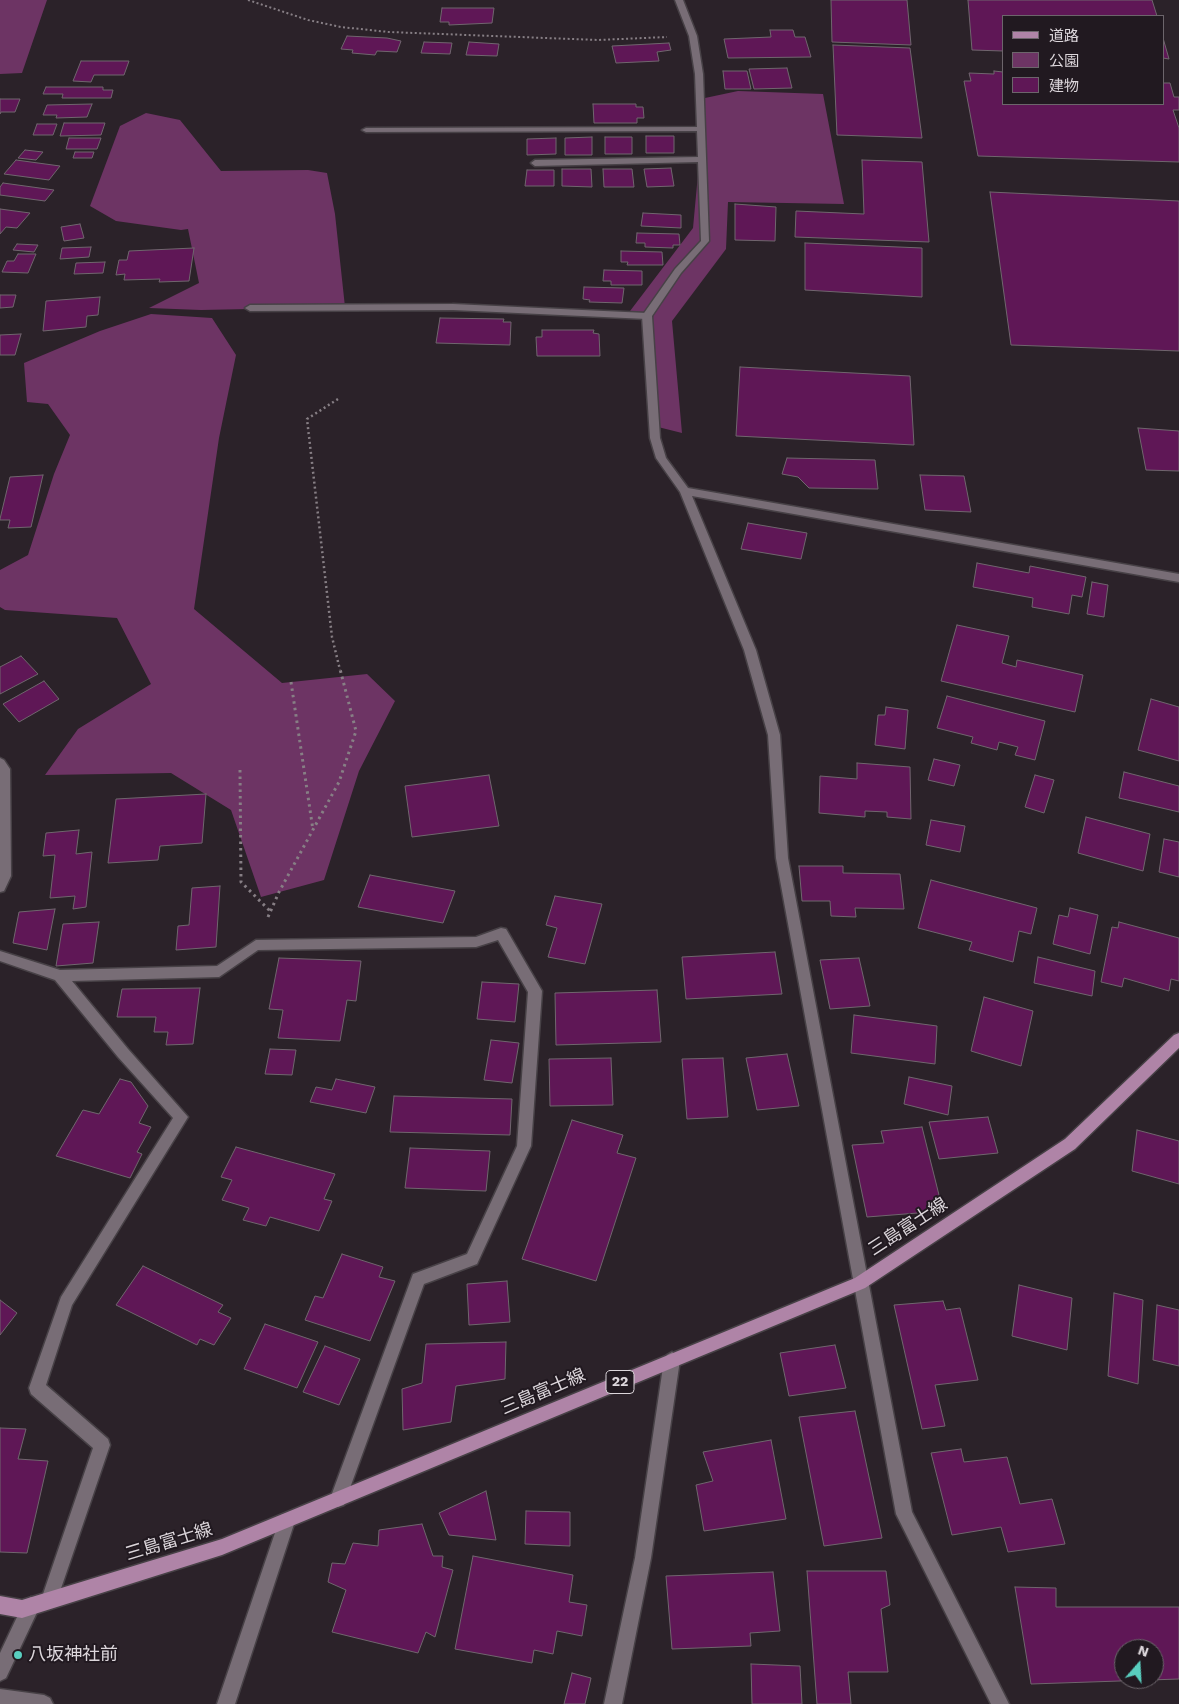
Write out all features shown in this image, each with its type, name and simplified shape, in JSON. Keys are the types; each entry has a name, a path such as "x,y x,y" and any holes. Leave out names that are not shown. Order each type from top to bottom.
{"main road":[{"name":"三島富士線","path":"0,1605 22,1609 222,1547 860,1283 1070,1144 1179,1039"}],"street":[{"path":"679,0 693,36 699,74 705,242 678,271 647,316 655,438 661,458 685,491 750,650 774,735 782,858 904,1514 1000,1704"},
{"path":"366,130 701,129"},
{"path":"535,163 702,159"},
{"path":"250,308 453,306 647,316"},
{"path":"685,491 1179,578"},
{"path":"0,764 4,769 5,876 0,887"},
{"path":"0,956 60,976 218,971 256,945 476,942 501,933 535,991 524,1146 472,1259 418,1279 338,1499"},
{"path":"49,1600 102,1444 37,1388 66,1302 181,1117 123,1053 60,976"},
{"path":"613,1704 643,1558 672,1360"},
{"path":"226,1704 287,1521"},
{"path":"0,1672 31,1606"},
{"path":"0,1698 44,1704"}],"path":[{"path":"248,0 308,20 341,27 389,32 598,40 693,36"},
{"path":"256,945 279,892 339,782 356,731 332,637 307,419 338,400"},
{"path":"291,682 313,830"},
{"path":"240,770 241,882 271,912"}],"green space":[{"path":"0,0 47,0 22,73 0,74"},
{"path":"738,91 823,94 844,204 728,202 726,249 672,321 682,433 654,426 647,316 627,315 693,228 705,98"},
{"path":"146,113 180,120 221,171 308,170 327,173 335,214 345,307 201,310 149,308 199,283 188,229 181,230 116,221 90,206 120,126"},
{"path":"151,314 212,318 236,355 219,438 194,609 282,683 367,674 395,701 359,771 324,880 261,897 231,810 171,773 45,775 78,729 151,684 117,618 5,610 0,607 0,570 28,555 54,474 70,435 48,404 27,402 24,363 100,331"}],"building":[{"path":"831,0 907,0 911,45 832,42"},
{"path":"968,0 1152,0 1157,15 1002,15 1002,51 972,50"},
{"path":"442,8 494,8 492,23 449,25 449,22 440,22"},
{"path":"770,30 793,30 795,37 805,37 811,57 728,58 724,39 771,37"},
{"path":"347,36 387,38 401,41 397,52 377,51 375,55 352,53 353,50 341,49"},
{"path":"424,42 452,43 450,54 421,53"},
{"path":"469,42 499,44 497,56 466,55"},
{"path":"1164,42 1169,59 1164,58"},
{"path":"669,43 671,50 657,52 659,61 616,63 612,46"},
{"path":"833,45 910,48 922,138 837,135"},
{"path":"81,61 129,61 124,75 94,75 91,82 73,81"},
{"path":"787,68 792,88 754,89 749,69"},
{"path":"723,71 747,71 751,89 725,89"},
{"path":"994,71 1002,72 1002,105 1164,105 1164,83 1170,83 1174,97 1179,97 1179,110 1173,110 1179,128 1179,162 978,156 964,81 971,81 969,73 994,74"},
{"path":"46,87 103,87 103,90 113,90 111,98 62,98 63,94 43,94"},
{"path":"0,99 20,99 15,112 1,112 0,114"},
{"path":"92,104 87,117 56,118 57,115 43,115 47,105"},
{"path":"593,104 636,104 636,107 643,107 644,118 637,118 637,123 594,123"},
{"path":"64,123 105,123 101,135 60,136"},
{"path":"37,124 57,124 53,135 33,135"},
{"path":"646,136 674,136 674,153 646,153"},
{"path":"592,137 592,155 565,155 565,138"},
{"path":"605,137 632,137 632,154 605,154"},
{"path":"69,138 101,138 97,149 66,149"},
{"path":"556,138 556,154 527,155 527,139"},
{"path":"25,150 43,152 36,160 18,158"},
{"path":"75,152 94,152 92,158 73,158"},
{"path":"16,160 60,166 49,180 4,174"},
{"path":"862,160 922,162 929,242 795,237 796,211 864,214"},
{"path":"671,168 674,186 647,187 644,169"},
{"path":"562,169 591,169 592,187 562,186"},
{"path":"603,169 632,169 634,187 604,187"},
{"path":"527,170 554,170 554,186 525,186"},
{"path":"3,183 54,190 45,201 0,195 0,187"},
{"path":"990,192 1179,201 1179,351 1011,345"},
{"path":"735,204 776,207 775,241 735,240"},
{"path":"0,209 30,213 17,228 6,227 0,234"},
{"path":"643,213 681,215 681,228 641,226"},
{"path":"80,224 84,238 64,241 61,227"},
{"path":"637,233 679,234 680,245 673,245 673,248 645,247 645,243 636,243"},
{"path":"805,243 922,248 922,297 805,290"},
{"path":"17,244 38,245 34,252 13,250"},
{"path":"91,247 89,257 60,259 62,248"},
{"path":"194,248 189,281 159,282 160,279 124,280 125,274 116,275 119,260 127,260 129,251"},
{"path":"621,251 662,252 663,265 627,265 628,262 621,262"},
{"path":"18,254 36,254 28,273 2,272 7,261 14,261"},
{"path":"105,262 103,273 74,274 76,263"},
{"path":"604,270 642,271 642,285 611,285 611,281 603,281"},
{"path":"584,287 624,288 622,303 589,302 590,300 583,299"},
{"path":"0,295 16,295 13,307 0,308"},
{"path":"100,297 98,315 87,316 86,327 43,331 46,301"},
{"path":"440,318 504,319 503,322 511,322 510,345 436,343"},
{"path":"542,330 594,330 593,333 599,334 600,356 537,356 536,337 542,337"},
{"path":"21,334 15,355 0,355 0,335"},
{"path":"740,367 910,376 914,445 736,436"},
{"path":"1138,428 1179,431 1179,471 1146,470"},
{"path":"787,458 875,460 878,489 809,488 798,477 782,474"},
{"path":"43,475 31,527 8,528 10,520 0,519 10,477"},
{"path":"920,475 964,476 971,512 925,510"},
{"path":"748,523 807,533 801,559 741,549"},
{"path":"977,563 1029,573 1030,566 1086,577 1082,597 1072,595 1069,614 1032,607 1033,598 973,587"},
{"path":"1092,582 1108,585 1104,617 1087,614"},
{"path":"957,625 1009,636 1002,663 1016,667 1017,660 1083,675 1075,712 941,681"},
{"path":"21,656 38,674 0,694 0,667"},
{"path":"44,681 59,699 19,722 3,704"},
{"path":"947,696 1045,721 1035,760 1015,755 1018,747 999,742 997,750 971,743 973,737 937,728"},
{"path":"1151,699 1179,707 1179,761 1138,750"},
{"path":"886,707 908,710 905,749 875,745 878,715 885,715"},
{"path":"934,759 960,765 954,786 928,780"},
{"path":"857,763 910,767 911,819 887,817 887,812 865,811 865,817 819,813 820,776 857,779"},
{"path":"1124,772 1179,786 1179,812 1119,798"},
{"path":"489,775 499,826 412,837 405,786"},
{"path":"1035,775 1054,780 1044,813 1025,807"},
{"path":"206,794 202,843 160,846 158,860 108,863 116,799"},
{"path":"1086,817 1150,834 1143,871 1078,853"},
{"path":"931,820 965,826 960,852 926,845"},
{"path":"79,830 76,854 92,852 86,907 73,909 75,896 50,898 55,855 43,856 46,833"},
{"path":"1164,839 1179,842 1179,877 1159,872"},
{"path":"799,866 843,866 843,873 900,874 904,909 855,908 856,917 831,916 830,901 802,901"},
{"path":"370,875 455,891 443,923 358,907"},
{"path":"931,880 1037,908 1031,934 1019,931 1013,962 969,950 972,942 918,928"},
{"path":"220,886 216,947 176,950 178,926 189,925 192,888"},
{"path":"555,896 602,904 585,964 548,957 557,928 546,925"},
{"path":"1070,908 1098,915 1090,954 1053,944 1059,915 1068,917"},
{"path":"55,909 47,950 13,943 19,912"},
{"path":"99,922 93,963 56,966 63,924"},
{"path":"1119,922 1179,938 1179,981 1171,979 1169,991 1124,978 1122,987 1101,982 1112,927 1118,928"},
{"path":"775,952 782,994 686,999 682,957"},
{"path":"1038,957 1095,971 1092,996 1034,983"},
{"path":"279,958 361,961 356,1001 347,1000 340,1041 278,1038 283,1010 269,1009"},
{"path":"859,958 870,1006 830,1009 820,960"},
{"path":"482,982 519,984 515,1022 477,1019"},
{"path":"200,988 193,1044 166,1045 168,1032 154,1032 156,1017 117,1017 122,989"},
{"path":"657,990 661,1042 556,1045 555,993"},
{"path":"984,997 1033,1011 1021,1066 971,1051"},
{"path":"854,1015 937,1026 935,1064 851,1053"},
{"path":"491,1040 519,1043 512,1083 484,1080"},
{"path":"270,1049 296,1050 292,1075 265,1074"},
{"path":"787,1054 799,1106 757,1110 746,1058"},
{"path":"611,1058 613,1105 550,1106 549,1059"},
{"path":"723,1058 728,1117 687,1119 682,1059"},
{"path":"909,1077 952,1086 948,1115 904,1104"},
{"path":"120,1079 131,1082 148,1106 139,1123 151,1127 137,1152 142,1154 130,1178 56,1156 83,1110 99,1114"},
{"path":"336,1079 375,1087 366,1113 310,1102 316,1087 332,1090"},
{"path":"394,1096 512,1099 510,1135 390,1132"},
{"path":"988,1117 998,1153 939,1159 929,1122"},
{"path":"572,1120 623,1135 617,1153 636,1158 596,1281 522,1259"},
{"path":"922,1127 943,1211 867,1217 852,1145 884,1143 881,1131"},
{"path":"1137,1130 1179,1141 1179,1184 1132,1171"},
{"path":"236,1147 335,1174 324,1199 332,1201 319,1231 270,1217 266,1226 243,1220 249,1208 222,1200 232,1180 221,1177"},
{"path":"410,1148 490,1151 486,1191 405,1188"},
{"path":"342,1254 383,1267 379,1277 395,1281 370,1341 305,1320 315,1296 323,1298"},
{"path":"143,1266 223,1305 218,1312 231,1318 214,1345 200,1339 197,1345 116,1305"},
{"path":"507,1281 510,1322 469,1325 467,1284"},
{"path":"1019,1285 1072,1298 1067,1350 1012,1336"},
{"path":"1114,1293 1143,1300 1138,1384 1108,1376"},
{"path":"0,1300 17,1313 0,1335"},
{"path":"943,1301 946,1310 960,1308 978,1380 935,1385 945,1426 922,1429 894,1305"},
{"path":"1157,1305 1179,1310 1179,1366 1153,1360"},
{"path":"265,1324 318,1342 297,1388 244,1369"},
{"path":"506,1342 505,1379 456,1386 451,1422 403,1430 402,1389 422,1383 426,1344"},
{"path":"835,1345 846,1388 789,1396 780,1353"},
{"path":"325,1346 360,1359 339,1405 303,1392"},
{"path":"855,1411 882,1538 824,1546 799,1417"},
{"path":"0,1428 26,1429 18,1459 48,1461 27,1553 0,1552"},
{"path":"771,1440 786,1519 704,1531 696,1485 713,1481 703,1452"},
{"path":"961,1449 964,1462 1007,1457 1020,1504 1052,1499 1065,1544 1008,1552 1001,1527 952,1535 931,1453"},
{"path":"486,1491 496,1540 449,1535 439,1513"},
{"path":"526,1511 570,1512 570,1546 525,1544"},
{"path":"422,1524 433,1556 443,1556 442,1567 453,1570 435,1637 426,1632 418,1653 332,1632 346,1590 328,1582 332,1563 345,1564 353,1543 378,1546 379,1530"},
{"path":"473,1556 573,1575 569,1602 587,1605 582,1636 557,1631 553,1654 534,1650 532,1663 455,1649"},
{"path":"807,1571 886,1571 890,1605 881,1609 888,1672 848,1672 851,1704 817,1704"},
{"path":"773,1572 780,1631 750,1633 751,1646 672,1649 666,1576"},
{"path":"1015,1587 1056,1588 1056,1607 1179,1607 1179,1679 1164,1680 1164,1639 1114,1639 1114,1681 1031,1684"},
{"path":"751,1664 800,1666 802,1704 752,1704"},
{"path":"572,1673 591,1678 585,1704 564,1704"}],"place":[{"name":"八坂神社前","path":"18,1655"}]}
